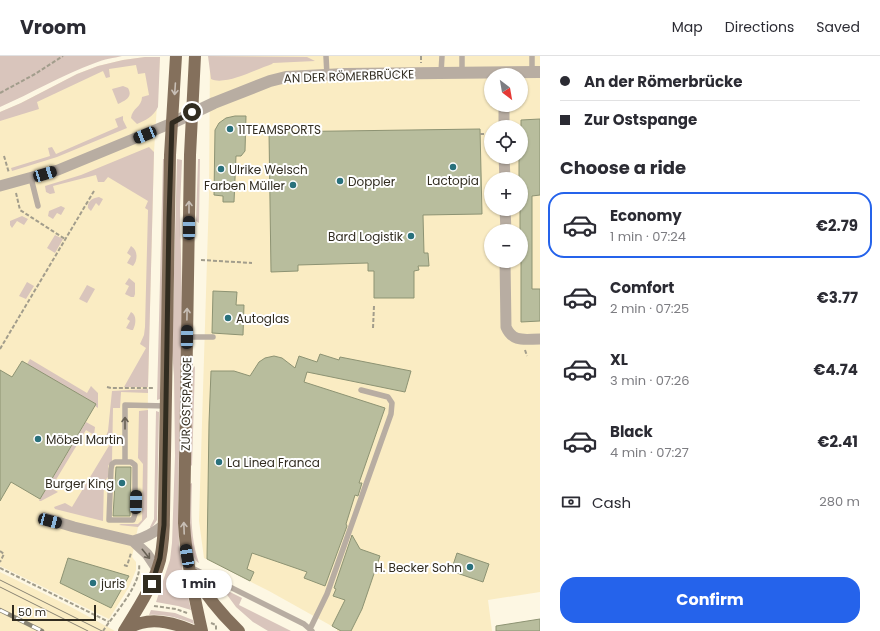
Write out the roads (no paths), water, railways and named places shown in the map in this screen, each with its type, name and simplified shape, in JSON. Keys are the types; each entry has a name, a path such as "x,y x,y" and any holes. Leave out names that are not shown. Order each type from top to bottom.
{"main road":[{"name":"ZUR OSTSPANGE","path":"124,631 143,600 157,569 164,525 172,123 176,56"},
{"name":"ZUR OSTSPANGE","path":"195,56 190,155 184,523 188,566 202,631"},
{"path":"188,566 202,588 220,611 239,631"},
{"path":"124,631 141,623 166,622 193,631"}],"street":[{"name":"AN DER RÖMERBRÜCKE","path":"0,186 58,170 85,160 172,123 192,112 270,81 286,77 441,73 484,74"},
{"path":"503,268 506,327 509,334 515,338 540,339"},
{"path":"44,518 133,541 142,539 154,533 164,525"},
{"path":"133,541 147,554 157,569"}],"lane":[{"path":"326,56 327,75"},
{"path":"441,73 442,56"},
{"path":"462,56 462,73"},
{"path":"532,56 536,72"},
{"path":"31,178 38,206"},
{"path":"187,337 213,338"},
{"path":"188,566 272,607 304,624 311,630 327,594 391,414 392,403 388,398 361,390"},
{"path":"125,462 125,405 167,406"},
{"path":"115,462 125,462 131,462 135,465 136,469 135,514 133,520 109,520 112,464 115,462"}],"tram line":[{"path":"0,580 102,631"},
{"path":"0,587 88,631"}],"railway":[{"path":"0,610 42,631"}],"place":[{"name":"11TEAMSPORTS","path":"230,129"},
{"name":"Lactopia","path":"453,167"},
{"name":"Ulrike Welsch","path":"221,169"},
{"name":"Doppler","path":"340,181"},
{"name":"Farben Müller","path":"293,185"},
{"name":"Bard Logistik","path":"411,236"},
{"name":"Autoglas","path":"228,318"},
{"name":"Möbel Martin","path":"38,439"},
{"name":"La Linea Franca","path":"219,462"},
{"name":"Burger King","path":"122,483"},
{"name":"H. Becker Sohn","path":"470,567"},
{"name":"juris","path":"93,583"}]}
